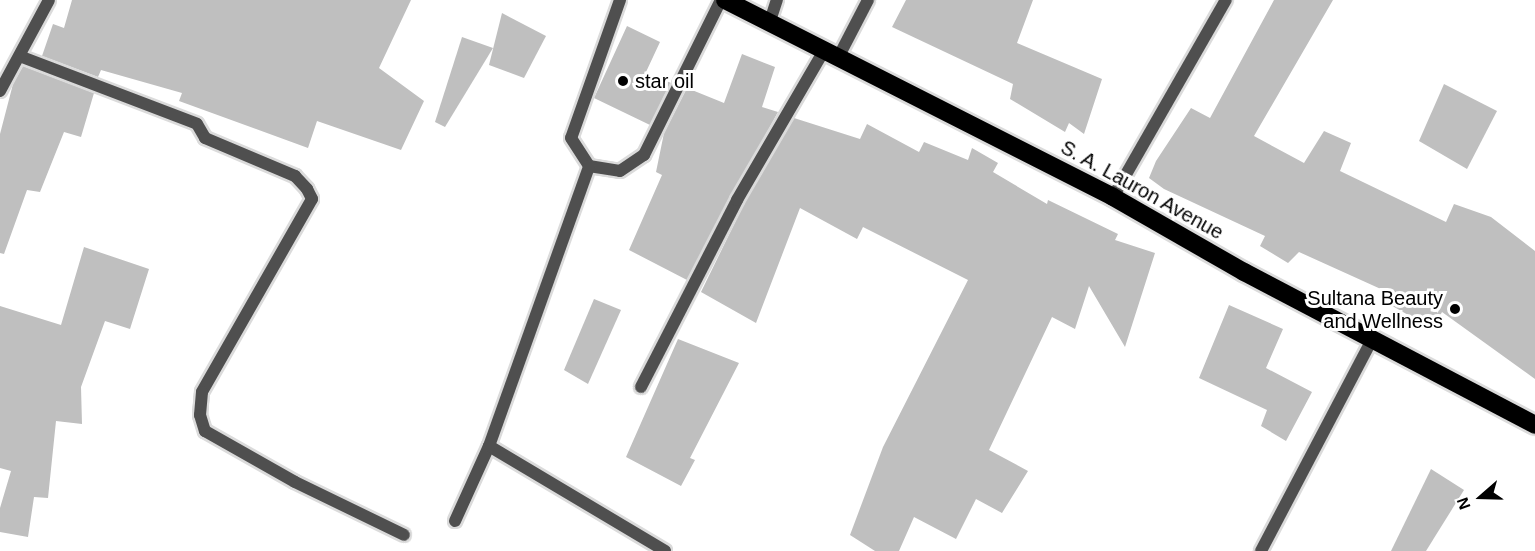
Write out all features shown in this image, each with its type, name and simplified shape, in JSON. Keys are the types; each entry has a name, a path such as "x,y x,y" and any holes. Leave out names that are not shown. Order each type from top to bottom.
{"highway":[{"name":"S. A. Lauron Avenue","path":"723,0 832,52 1113,197 1372,340 1535,425"}],"street":[{"path":"0,91 22,57 49,0"},
{"path":"620,0 571,138 589,166 620,171 644,155 723,0"},
{"path":"770,21 777,0"},
{"path":"641,387 737,200 868,0"},
{"path":"1113,197 1227,0"},
{"path":"22,57 197,124 206,138 295,176 307,189 312,199 202,392 200,415 205,431 295,482 404,535"},
{"path":"455,521 489,447 589,166"},
{"path":"1261,551 1372,340"},
{"path":"489,447 665,551"}],"building":[{"path":"72,0 411,0 379,68 424,101 401,150 317,121 308,148 179,101 182,93 101,70 98,77 42,56 53,24 64,28"},
{"path":"906,0 1033,0 1017,43 1102,79 1084,134 1069,123 1065,132 1010,99 1013,84 892,27"},
{"path":"1274,0 1333,0 1254,136 1304,163 1324,131 1351,143 1340,171 1446,222 1454,204 1491,217 1535,251 1535,379 1442,312 1433,329 1380,299 1383,290 1299,252 1288,263 1260,246 1265,236 1164,189 1149,178 1156,161 1191,108 1210,118"},
{"path":"502,13 546,36 524,78 489,65"},
{"path":"627,26 660,42 646,72 671,82 650,125 594,98"},
{"path":"462,37 493,48 445,127 435,122"},
{"path":"742,54 775,67 762,107 778,112 687,280 629,250 662,175 656,172 664,133 687,88 724,103"},
{"path":"23,66 94,93 81,137 64,132 40,192 27,190 4,254 0,253 0,134 13,84"},
{"path":"1444,84 1497,111 1467,169 1419,141"},
{"path":"794,118 860,139 867,124 919,152 924,142 968,160 972,148 998,163 993,172 1047,204 1048,200 1118,234 1115,240 1155,253 1125,347 1089,286 1075,329 1052,317 989,450 1028,471 1002,513 976,499 956,539 914,517 899,551 875,551 850,535 883,447 968,280 863,227 857,239 800,208 756,323 701,292 744,204"},
{"path":"84,247 149,269 130,329 105,321 81,387 82,424 56,421 48,498 34,497 28,537 0,532 0,508 11,471 0,468 0,306 61,325"},
{"path":"594,299 621,310 588,384 564,370"},
{"path":"1229,305 1283,329 1266,368 1312,392 1286,441 1261,426 1267,410 1199,378"},
{"path":"678,339 739,363 690,458 695,460 681,486 626,457"},
{"path":"1431,469 1464,490 1426,551 1391,551"}],"place":[{"name":"star oil","path":"623,81"},
{"name":"Sultana Beauty and Wellness","path":"1455,309"}]}
